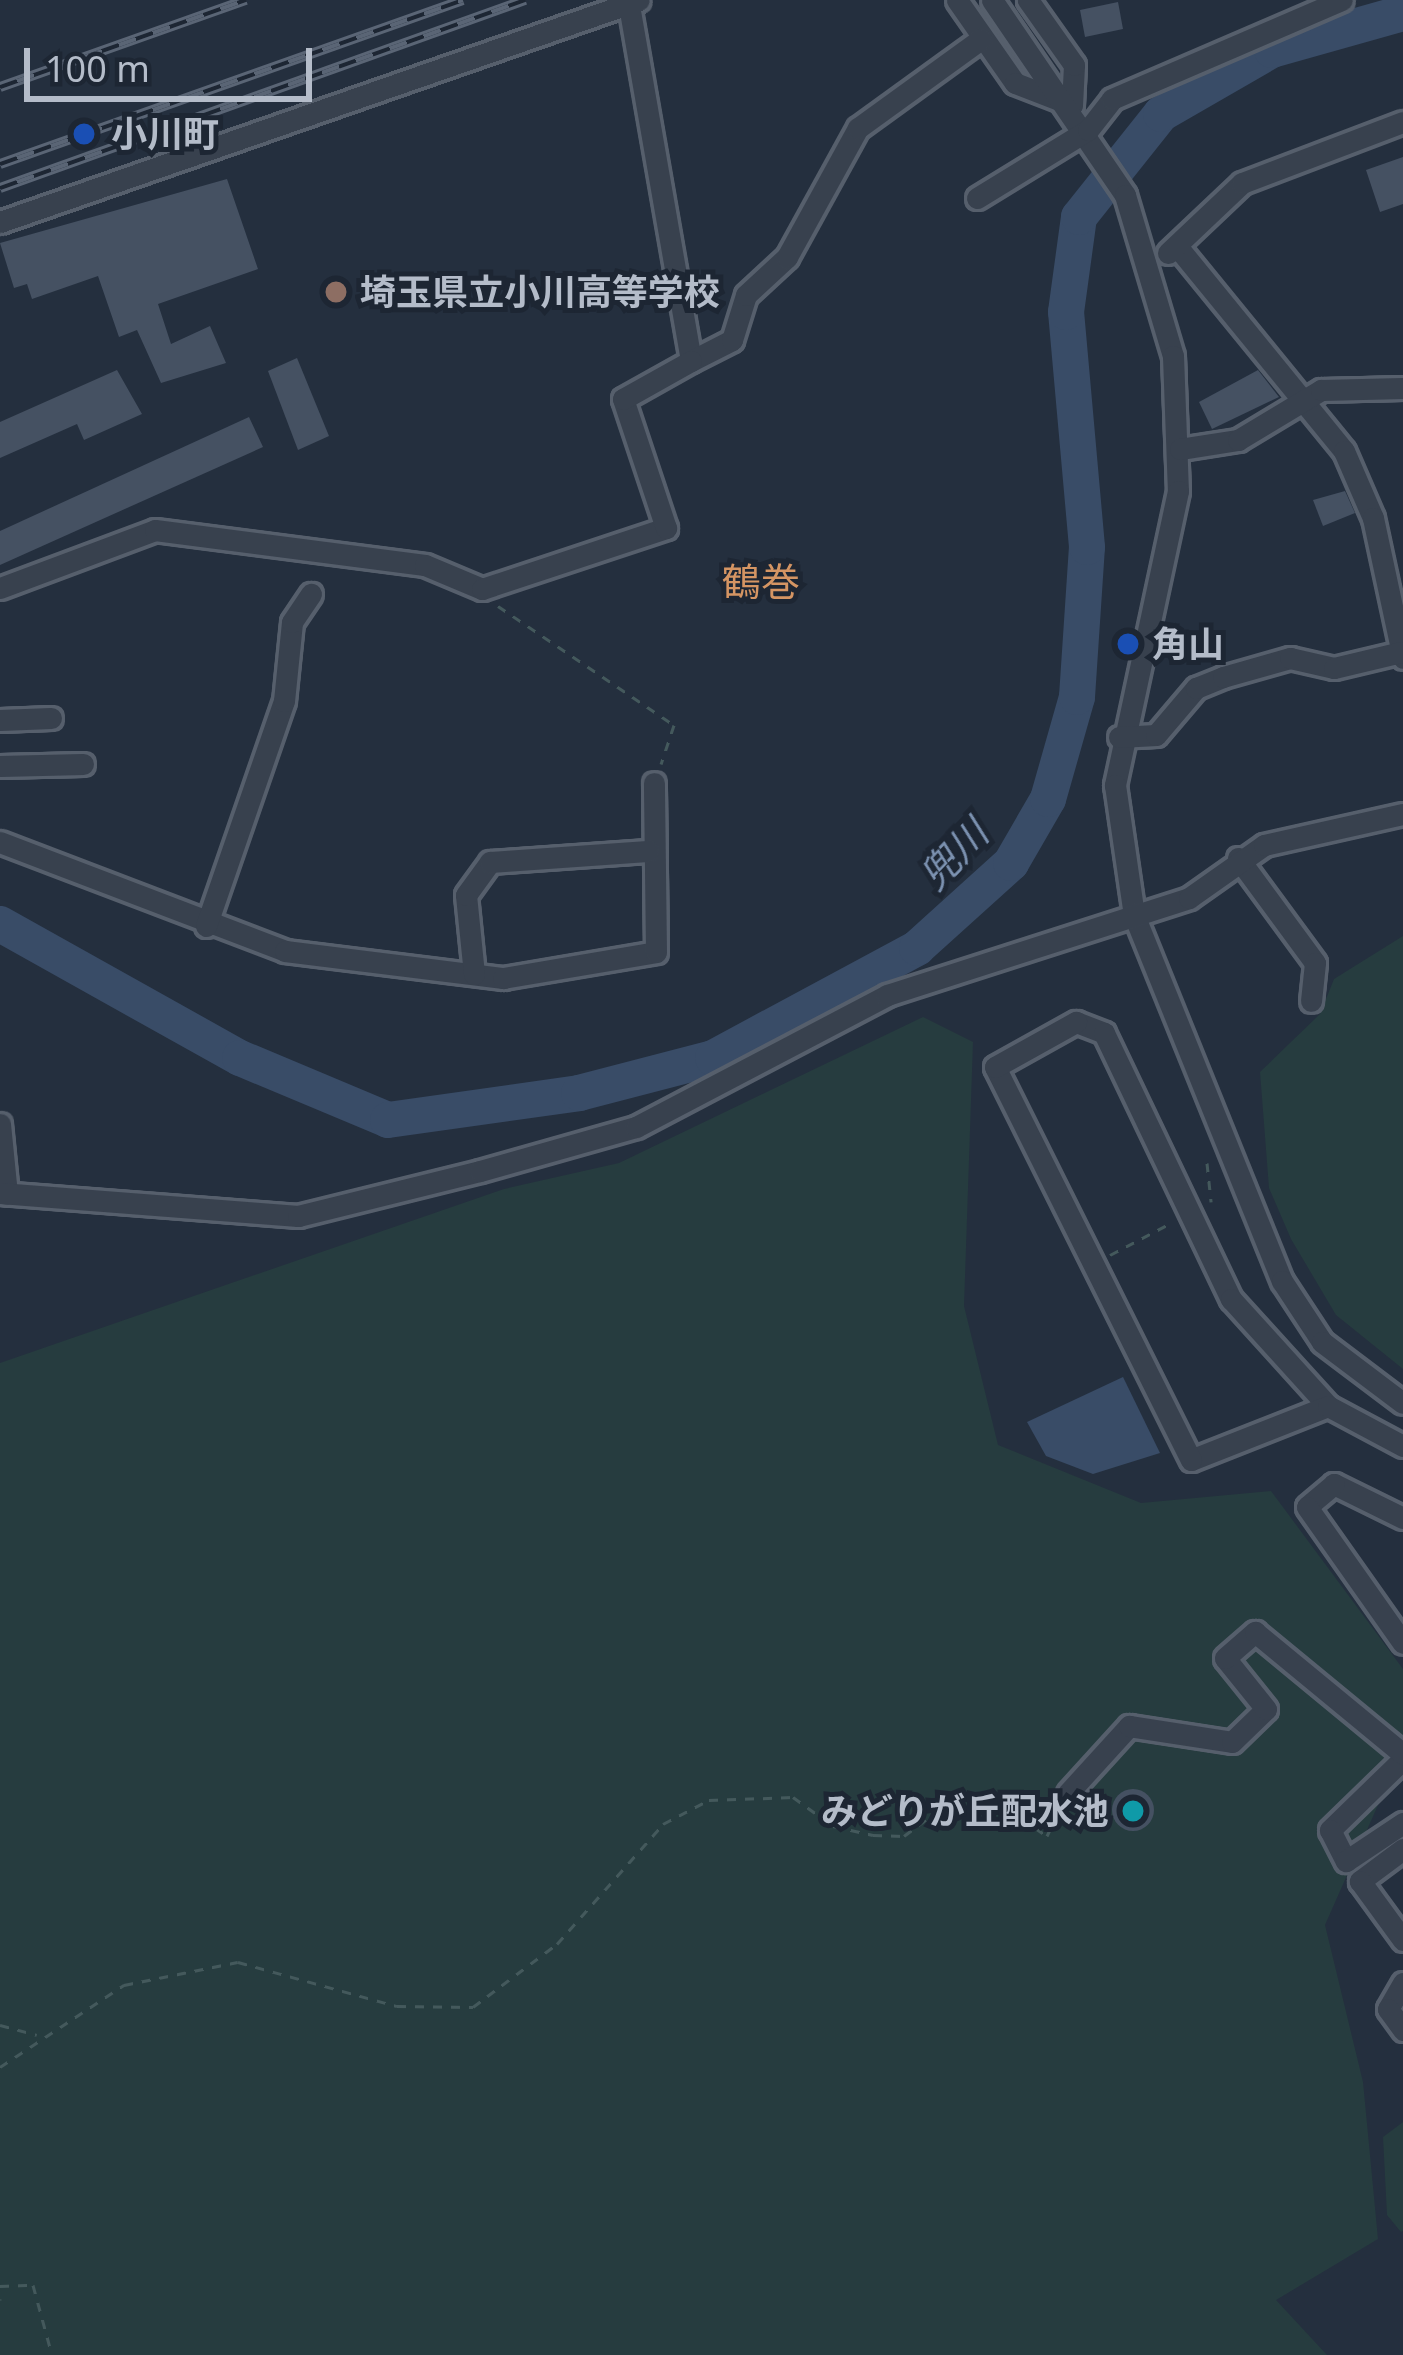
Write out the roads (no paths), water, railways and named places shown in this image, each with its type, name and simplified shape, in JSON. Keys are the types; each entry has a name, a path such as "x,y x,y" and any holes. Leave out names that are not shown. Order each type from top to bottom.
{"street":[{"path":"957,0 1024,91 1072,105"},
{"path":"992,0 1088,130 1149,255 1180,449 1119,737 1116,819 1134,915 1282,1281 1336,1355 1403,1402"},
{"path":"1028,0 1074,65 1072,105"},
{"path":"977,198 1088,130 1112,99 1343,0"},
{"path":"0,222 362,91 634,5 691,361"},
{"path":"0,588 155,530 425,565 482,589 666,527 623,399 733,340 746,295 787,257 858,128 981,38"},
{"path":"1149,255 1180,250 1242,183 1403,122"},
{"path":"1119,737 1156,735 1196,688 1223,677 1290,658 1334,668 1402,655 1364,488 1308,395 1180,250"},
{"path":"1180,449 1238,440 1308,395 1403,388"},
{"path":"206,926 284,701 292,622 310,594"},
{"path":"0,720 51,718"},
{"path":"0,765 83,764"},
{"path":"0,842 206,926 285,951 474,974 656,952 648,851 654,783"},
{"path":"0,1124 4,1193 247,1218 346,1206 636,1127 886,995 1189,898 1238,859 1403,814"},
{"path":"474,974 466,896 490,862 648,851"},
{"path":"1238,859 1315,963 1311,1001"},
{"path":"1328,1406 1191,1460 995,1066 1076,1022 1104,1033 1185,1216 1231,1299 1328,1406 1403,1446"},
{"path":"1401,1637 1307,1508 1334,1484 1403,1518"},
{"path":"1068,1793 1129,1726 1232,1742 1266,1709 1225,1658 1255,1632 1403,1756 1330,1830 1346,1861 1403,1823"},
{"path":"1403,1849 1360,1881 1403,1940"},
{"path":"1403,1983 1388,2009 1403,2030"}],"water":[{"path":"1123,1377 1160,1453 1093,1474 1046,1456 1027,1422"}],"waterway":[{"name":"兜川","path":"0,924 240,1058 388,1120 579,1093 713,1058 917,948 1011,863 1048,799 1077,697 1087,547 1066,312 1079,217 1161,114 1272,50 1403,13"}],"railway":[{"path":"0,87 246,0"},
{"path":"0,164 463,0"},
{"path":"0,188 525,0"}],"place":[{"name":"小川町","path":"84,134"},
{"name":"埼玉県立小川高等学校","path":"336,292"},
{"name":"角山","path":"1128,644"},
{"name":"みどりが丘配水池","path":"1133,1811"}],"district":[{"name":"鶴巻","path":"761,581"}]}
